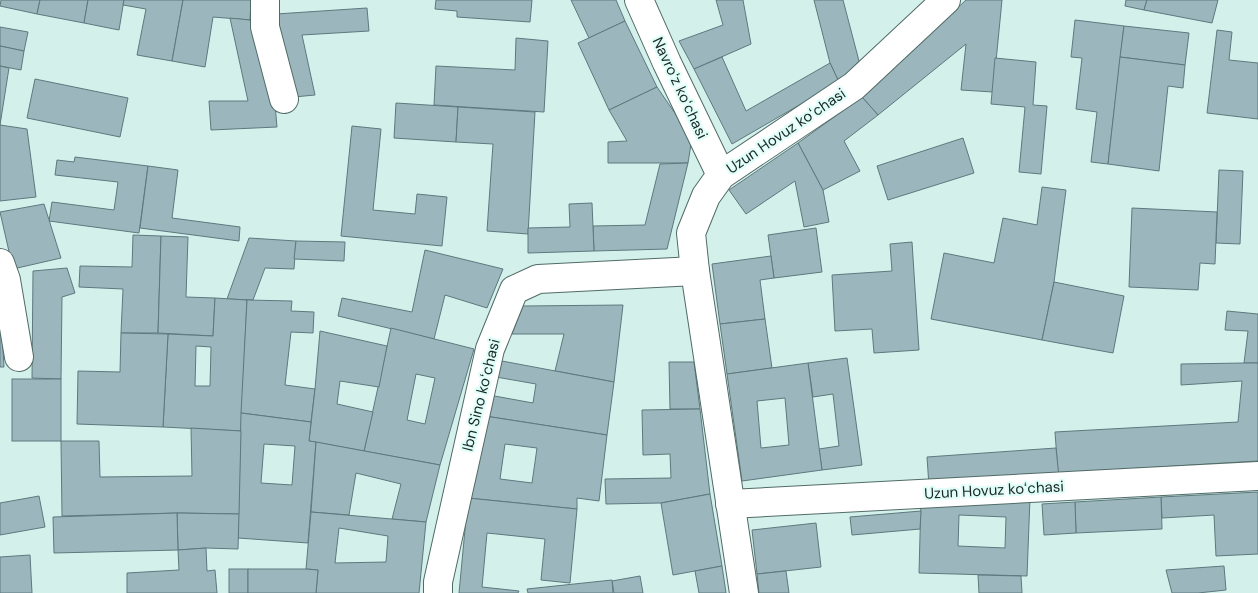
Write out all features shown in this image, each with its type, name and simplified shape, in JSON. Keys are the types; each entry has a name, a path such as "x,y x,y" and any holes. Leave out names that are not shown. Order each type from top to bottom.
{"street":[{"path":"265,0 264,28 284,100"},
{"name":"Navroʻz koʻchasi","path":"639,0 721,175"},
{"name":"Uzun Hovuz koʻchasi","path":"744,593 694,271 691,233 706,196 721,175 854,86 946,0"},
{"path":"0,263 6,280 19,357"},
{"name":"Ibn Sino koʻchasi","path":"438,593 438,582 490,349 514,290 538,279 694,271"},
{"name":"Uzun Hovuz koʻchasi","path":"730,504 1258,476"}],"building":[{"path":"1,0 40,0 37,14 0,6"},
{"path":"40,0 88,0 84,23 37,14"},
{"path":"88,0 124,0 119,30 84,23"},
{"path":"124,0 183,0 172,61 137,55 146,9 123,5"},
{"path":"183,0 251,0 250,20 213,17 205,67 172,61"},
{"path":"436,0 532,0 530,22 457,17 457,11 435,9"},
{"path":"571,0 616,0 625,21 589,38"},
{"path":"716,0 743,0 751,44 694,69 679,41 723,25"},
{"path":"814,0 843,0 859,61 839,82 830,63"},
{"path":"966,0 1002,0 993,92 961,90 966,44 878,115 862,97"},
{"path":"1126,0 1147,0 1144,10 1125,6"},
{"path":"1147,0 1218,0 1212,23 1144,10"},
{"path":"367,8 369,31 302,35 315,95 294,97 276,14"},
{"path":"230,18 250,20 275,104 277,127 211,130 209,101 248,101"},
{"path":"1075,20 1124,26 1108,164 1091,162 1097,112 1076,109 1082,58 1071,57"},
{"path":"625,21 657,87 609,110 578,43"},
{"path":"1124,26 1189,33 1185,65 1120,57"},
{"path":"0,27 28,32 24,51 0,46"},
{"path":"1217,30 1232,32 1229,60 1258,63 1258,119 1207,113"},
{"path":"516,38 548,41 544,112 434,105 436,66 515,70"},
{"path":"0,46 24,51 21,70 0,66"},
{"path":"722,57 746,111 830,63 839,82 732,144 694,69"},
{"path":"1120,57 1185,65 1183,88 1168,86 1159,171 1108,164"},
{"path":"995,58 1036,62 1033,105 1047,106 1041,174 1019,172 1025,107 991,104"},
{"path":"0,66 9,68 0,125"},
{"path":"35,79 128,98 120,137 27,118"},
{"path":"657,87 692,138 688,163 608,163 608,142 627,141 609,110"},
{"path":"862,97 878,115 844,141 860,171 823,190 798,143"},
{"path":"396,103 458,107 456,142 394,138"},
{"path":"458,107 535,112 528,234 487,231 493,144 456,142"},
{"path":"0,125 27,129 36,197 0,201"},
{"path":"352,126 381,129 373,210 415,214 417,194 447,197 442,246 341,236"},
{"path":"963,138 974,173 888,200 877,166"},
{"path":"798,143 823,190 829,222 804,227 795,181 746,214 729,190"},
{"path":"75,157 148,166 139,233 49,221 52,202 114,210 118,182 55,175 57,160 74,162"},
{"path":"688,163 667,249 594,251 593,226 645,225 660,164"},
{"path":"148,166 178,170 172,218 240,227 239,241 140,228"},
{"path":"1219,170 1243,171 1240,244 1216,243"},
{"path":"1042,187 1066,190 1054,282 1042,340 931,319 944,253 994,263 1003,218 1037,225"},
{"path":"592,203 594,251 528,253 528,228 570,227 569,204"},
{"path":"44,204 61,258 13,269 0,212"},
{"path":"1132,208 1217,212 1215,264 1200,263 1198,290 1129,287"},
{"path":"816,228 822,272 774,278 768,235"},
{"path":"133,235 161,236 158,333 121,333 123,289 79,287 80,266 132,267"},
{"path":"161,236 188,237 186,297 215,298 213,336 158,333"},
{"path":"249,238 296,241 294,269 265,268 253,300 227,299"},
{"path":"296,241 345,242 344,261 294,259"},
{"path":"912,242 919,350 874,353 872,329 835,331 832,275 892,271 890,244"},
{"path":"425,250 503,269 487,308 445,295 434,339 338,316 342,298 412,312"},
{"path":"771,256 774,278 760,280 765,319 720,324 712,264"},
{"path":"67,268 75,293 62,297 61,379 32,378 33,271"},
{"path":"1054,282 1124,296 1113,353 1042,340"},
{"path":"0,298 4,367 0,367"},
{"path":"215,298 247,300 241,431 163,427 168,334 213,336","holes":["196,346 211,347 210,386 195,386"]},
{"path":"247,300 292,301 291,311 314,312 313,333 291,332 285,385 315,389 311,422 241,413"},
{"path":"623,305 614,382 555,371 564,334 512,334 523,306"},
{"path":"1227,311 1258,314 1258,363 1244,363 1248,331 1225,330"},
{"path":"765,319 772,368 727,374 720,324"},
{"path":"391,328 474,349 440,465 364,451","holes":["416,374 435,378 425,424 407,420"]},
{"path":"320,331 387,346 379,387 340,381 337,404 373,412 364,451 309,441"},
{"path":"121,333 168,334 163,427 77,424 78,371 120,372"},
{"path":"847,358 862,465 822,470 819,449 839,446 833,394 813,397 808,363"},
{"path":"502,361 614,382 607,435 485,416 489,395 533,403 536,384 496,377"},
{"path":"669,362 694,362 700,409 670,409"},
{"path":"808,363 822,470 742,481 727,374","holes":["785,398 789,445 761,448 757,401"]},
{"path":"1258,363 1258,461 1058,473 1055,432 1238,422 1242,381 1181,385 1181,364"},
{"path":"12,379 61,379 61,441 12,441"},
{"path":"700,409 710,494 661,503 606,504 605,479 671,478 670,454 643,455 642,410"},
{"path":"241,413 311,422 309,441 316,442 308,543 238,538","holes":["264,444 295,446 292,485 261,483"]},
{"path":"485,416 607,435 599,501 577,498 577,509 468,498","holes":["505,444 537,448 532,483 500,479"]},
{"path":"191,428 241,431 239,514 177,513 62,516 61,441 99,441 100,477 192,476"},
{"path":"316,442 440,465 426,522 392,519 401,484 356,473 349,515 311,512"},
{"path":"1056,448 1059,477 929,486 927,457"},
{"path":"1258,492 1258,554 1216,556 1214,515 1162,518 1161,497"},
{"path":"710,494 722,566 673,575 661,503"},
{"path":"39,496 45,527 0,535 0,503"},
{"path":"1161,497 1162,529 1076,533 1075,502"},
{"path":"468,498 577,509 570,583 541,580 545,539 487,533 482,587 519,591 518,593 459,593"},
{"path":"1030,498 1027,576 919,573 921,499","holes":["959,515 1006,517 1005,548 958,546"]},
{"path":"1075,502 1076,533 1044,535 1042,504"},
{"path":"921,511 920,529 852,535 850,517"},
{"path":"311,512 426,522 419,593 316,593 318,570 306,569","holes":["339,528 388,536 386,562 335,563"]},
{"path":"177,513 239,514 238,549 206,548 178,550"},
{"path":"177,513 178,550 54,553 53,517"},
{"path":"816,523 821,567 757,574 752,530"},
{"path":"206,548 207,571 215,570 217,593 127,593 127,573 179,570 178,550"},
{"path":"30,555 32,593 0,593 0,557"},
{"path":"722,566 726,593 699,593 695,571"},
{"path":"1224,566 1226,590 1172,593 1166,570"},
{"path":"229,569 248,569 248,593 229,593"},
{"path":"248,569 318,570 316,593 248,593"},
{"path":"786,571 789,593 759,593 757,574"},
{"path":"978,575 1021,576 1022,593 979,593"},
{"path":"640,576 643,593 614,593 612,581"},
{"path":"612,580 613,593 528,593 527,589"}]}
